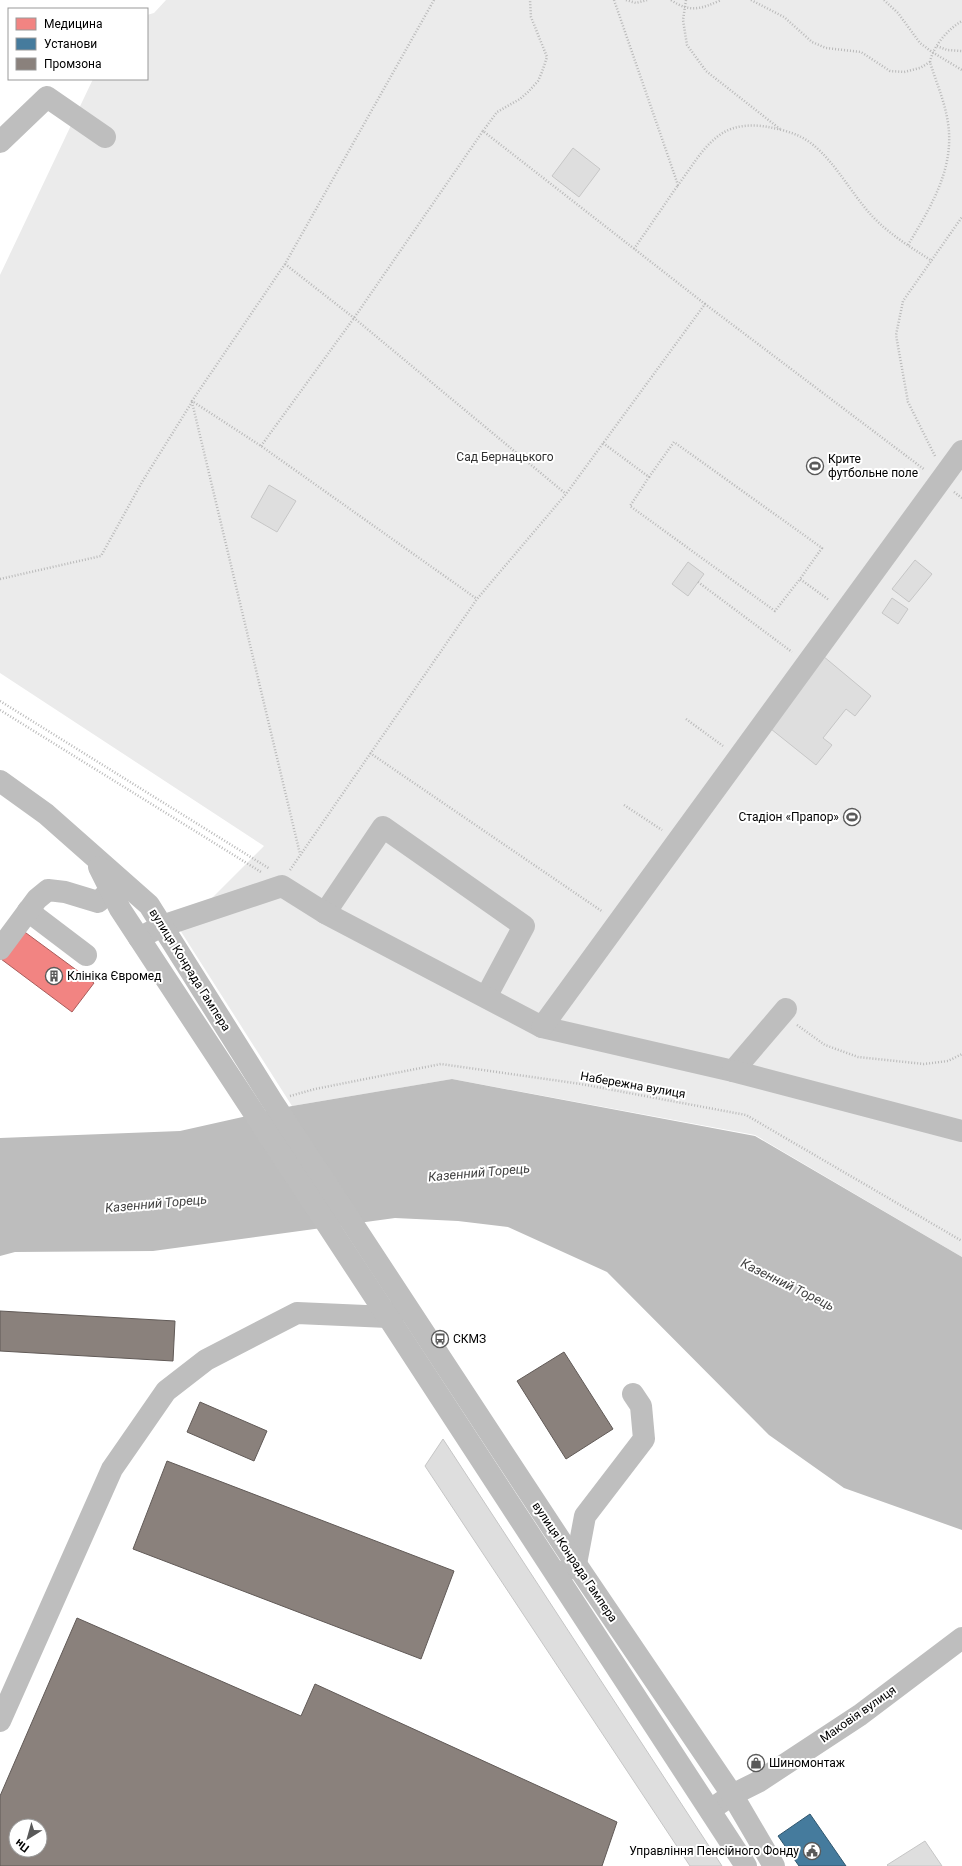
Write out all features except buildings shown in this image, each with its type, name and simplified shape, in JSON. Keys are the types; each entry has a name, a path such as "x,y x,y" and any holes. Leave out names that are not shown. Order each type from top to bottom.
{"main road":[{"path":"0,142 47,97 105,137"},
{"path":"542,1027 962,451"},
{"name":"вулиця Конрада Гампера","path":"0,781 46,814 149,905 272,1101 576,1564 732,1795 774,1866"},
{"path":"325,913 382,828 524,926 486,997"},
{"name":"вулиця Конрада Гампера","path":"92,854 120,909 358,1270 746,1866"},
{"path":"139,938 162,926 281,876 325,913 542,1027 733,1071 962,1131"},
{"path":"0,949 37,899 48,890 65,892 98,902 111,890"},
{"path":"28,911 86,955"},
{"path":"733,1071 783,1012"},
{"path":"0,1721 112,1469 166,1392 206,1360 296,1313 388,1316 406,1305"},
{"path":"557,1576 576,1564 586,1516 644,1439 641,1406 633,1394"},
{"name":"Маковія вулиця","path":"710,1810 732,1795 758,1782 860,1715 962,1638"}],"path":[{"path":"0,580 100,556 142,482 192,401 285,264 434,0"},
{"path":"261,446 354,318 482,131 497,112 520,99 538,81 547,57 531,17 530,0"},
{"path":"614,0 678,185"},
{"path":"626,0 636,3 647,0"},
{"path":"671,0 689,9 701,8 721,0"},
{"path":"686,0 683,20 687,45 706,71 780,129"},
{"path":"752,0 784,17 812,42 826,48 861,52 890,71 904,72 920,68 930,62"},
{"path":"884,0 898,13 920,43 962,70"},
{"path":"908,245 934,200 945,171 948,150 948,124 930,62 932,52 962,21"},
{"path":"937,46 946,50 962,51"},
{"path":"634,249 703,149 722,133 742,126 756,124 780,129 803,138 817,148 876,220 908,245 932,260"},
{"path":"482,131 704,304 942,477"},
{"path":"942,477 908,402 896,335 904,301 962,217"},
{"path":"285,264 354,318 566,494"},
{"path":"281,876 300,854 477,599 566,494 704,304"},
{"path":"192,401 261,446 477,599"},
{"path":"192,401 300,854"},
{"path":"674,442 822,548 800,579 775,611 630,506 674,442"},
{"path":"603,443 650,478"},
{"path":"800,579 845,611"},
{"path":"698,582 806,663"},
{"path":"0,701 281,876"},
{"path":"0,710 281,876"},
{"path":"686,719 738,757"},
{"path":"370,753 618,922"},
{"path":"624,805 677,841"},
{"path":"783,1012 825,1045 858,1057 924,1064 948,1060 962,1054"},
{"name":"Набережна вулиця","path":"272,1101 315,1089 441,1064 581,1084 746,1115 962,1241"}],"green space":[{"name":"Сад Бернацького","path":"166,0 962,0 962,1257 755,1135 452,1079 292,1106 180,930 264,846 0,673 0,275 93,80 148,80 148,15 154,13"}],"water":[{"name":"Казенний Торець","path":"452,1079 755,1136 962,1257 962,1530 844,1488 769,1435 607,1272 508,1227 458,1221 395,1218 153,1251 15,1252 0,1256 0,1138 180,1131 292,1106"}],"place":[{"name":"Крите футбольне поле","path":"815,466"},
{"name":"Стадіон «Прапор»","path":"852,817"},
{"name":"Клініка Євромед","path":"54,976"},
{"name":"СКМЗ","path":"440,1339"},
{"name":"Шиномонтаж","path":"756,1763"},
{"name":"Управління Пенсійного Фонду","path":"812,1851"}]}
